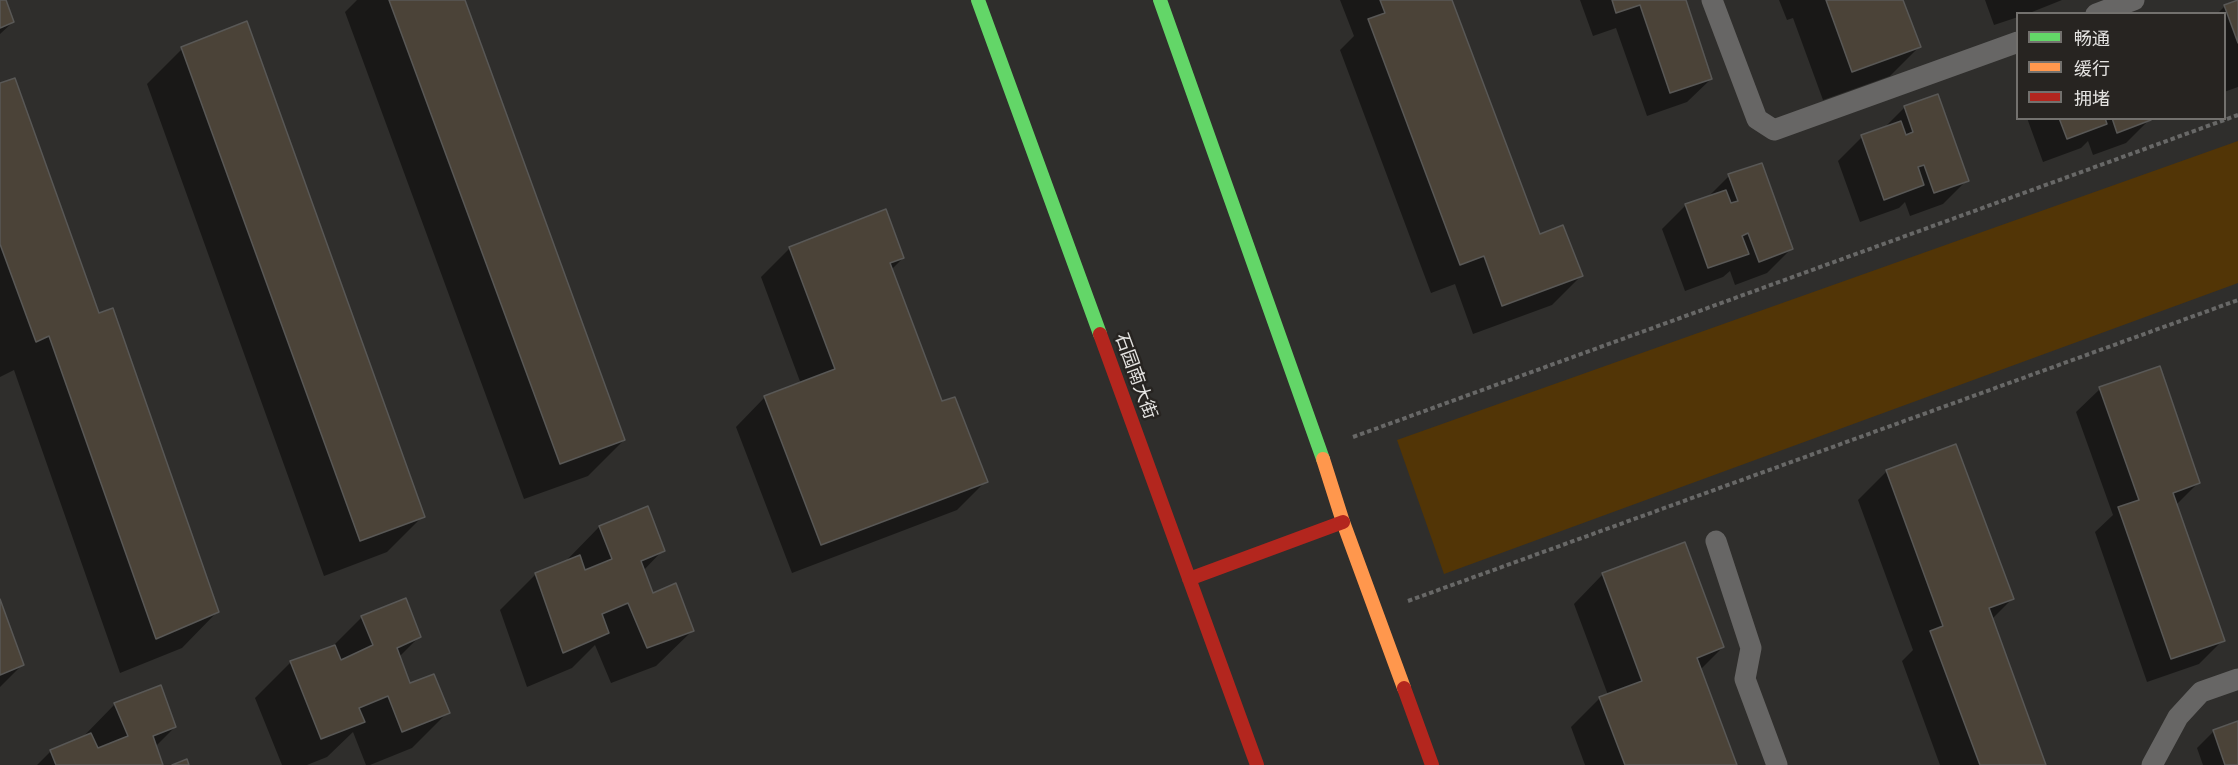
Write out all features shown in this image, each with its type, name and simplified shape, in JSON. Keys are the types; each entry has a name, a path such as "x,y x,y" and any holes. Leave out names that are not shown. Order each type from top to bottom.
{"main road":[{"name":"石园南大街","path":"978,0 1157,485 1257,765"},
{"path":"1160,0 1320,449 1343,522 1432,765"},
{"path":"1189,579 1343,522"}],"lane":[{"path":"1712,0 1757,119 1774,130 2016,43"},
{"path":"2101,12 2134,0"},
{"path":"1716,541 1751,648 1745,679 1777,765"},
{"path":"2152,765 2178,717 2201,692 2238,679"}],"path":[{"path":"1320,449 2238,116"},
{"path":"1376,612 2238,300"}],"shaded area":[{"path":"2238,141 2238,283 1444,574 1397,440"}],"building":[{"path":"0,0 6,0 14,22 0,28"},
{"path":"389,0 465,0 625,440 560,464"},
{"path":"1380,0 1452,0 1540,234 1563,225 1583,276 1502,306 1484,256 1460,265 1368,19 1385,13"},
{"path":"1612,0 1686,0 1712,79 1670,93 1640,5 1616,13"},
{"path":"1826,0 1903,0 1921,47 1852,72"},
{"path":"2238,0 2238,43 2224,5"},
{"path":"247,21 425,517 360,541 181,47"},
{"path":"15,78 99,313 113,308 219,612 156,639 49,336 36,342 0,244 0,83"},
{"path":"1938,94 1969,181 1934,193 1924,165 1918,167 1924,185 1884,200 1861,135 1901,121 1906,135 1913,132 1904,106"},
{"path":"2060,120 2106,120 2107,124 2067,139"},
{"path":"2113,120 2151,120 2117,133"},
{"path":"1762,163 1793,249 1759,262 1748,233 1742,236 1749,254 1708,268 1685,204 1726,190 1731,203 1738,201 1728,174"},
{"path":"886,209 904,258 890,263 942,401 955,397 988,482 821,545 764,396 835,369 789,247"},
{"path":"2160,366 2200,483 2173,493 2225,641 2171,659 2118,507 2139,500 2099,387"},
{"path":"1956,444 2014,599 1989,608 2046,765 1980,765 1930,631 1943,626 1886,470"},
{"path":"648,506 665,551 641,561 653,593 676,583 694,631 647,648 628,603 602,614 609,633 563,653 535,573 580,555 585,570 612,559 599,526"},
{"path":"1685,542 1724,647 1697,658 1737,765 1625,765 1599,697 1642,681 1602,573"},
{"path":"406,598 421,637 397,648 410,683 434,674 450,713 402,732 388,696 359,708 365,722 321,739 290,661 335,645 341,660 373,645 361,616"},
{"path":"0,599 24,665 0,675"},
{"path":"161,685 176,727 153,736 163,765 56,765 50,750 91,733 98,748 128,736 114,703"},
{"path":"2238,721 2238,765 2225,765 2213,730"},
{"path":"187,759 189,765 172,765"}],"traffic: fast":[{"path":"978,0 1100,334"},
{"path":"1160,0 1323,459"}],"traffic: slow":[{"path":"1323,459 1343,522 1404,688"}],"traffic: jam":[{"path":"1100,334 1257,765"},
{"path":"1189,579 1343,522"},
{"path":"1404,688 1432,765"}]}
